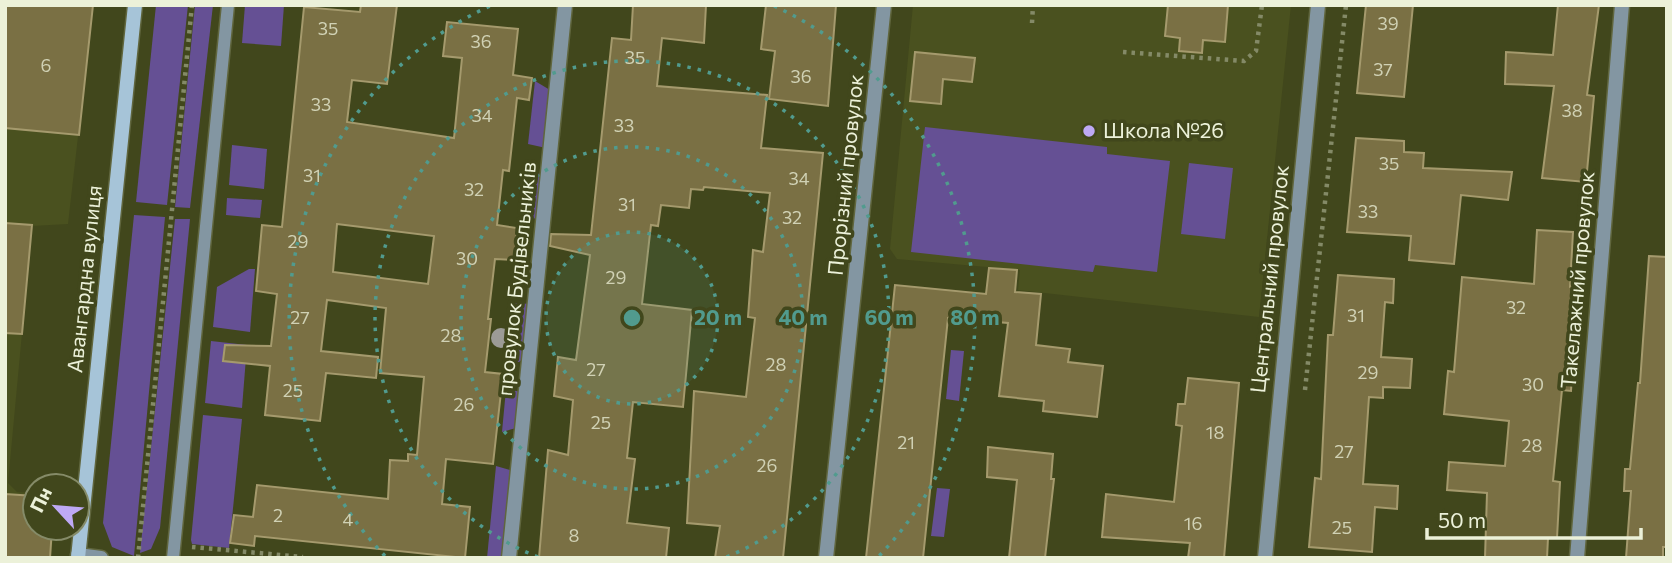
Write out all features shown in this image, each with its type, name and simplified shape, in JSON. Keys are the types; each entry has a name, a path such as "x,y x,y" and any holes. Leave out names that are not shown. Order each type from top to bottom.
{"street":[{"name":"Авангардна вулиця","path":"78,556 135,5"},
{"name":"провулок Будівельників","path":"509,558 565,5"},
{"name":"Прорізний провулок","path":"826,558 884,5"},
{"name":"Центральний провулок","path":"1265,558 1318,5"},
{"name":"Такелажний провулок","path":"1577,558 1622,5"},
{"path":"78,556 101,558"}],"lane":[{"path":"173,551 228,5"}],"path":[{"path":"138,558 192,5"},
{"path":"1032,23 1034,5"},
{"path":"1123,52 1244,61 1256,51 1262,5"},
{"path":"1305,392 1346,5"},
{"path":"173,551 303,557"}],"shaded area":[{"path":"5,5 93,5 68,224 32,226 8,483 17,492 21,492 21,542 53,542 51,558 5,558"},
{"path":"156,5 188,5 167,205 136,202"},
{"path":"195,5 213,5 190,208 175,207"},
{"path":"245,5 284,5 281,46 242,43"},
{"name":"Школа №26","path":"913,5 1291,5 1259,317 1018,290 1020,270 897,259 890,249"},
{"path":"535,81 550,90 546,148 528,144"},
{"path":"925,127 1107,147 1107,154 1170,161 1157,272 1095,265 1093,272 911,252"},
{"path":"232,145 267,149 264,189 229,185"},
{"path":"1189,163 1233,168 1225,239 1181,234"},
{"path":"528,173 545,174 539,219 523,217"},
{"path":"227,198 262,200 260,218 226,215"},
{"path":"134,215 165,217 134,556 112,547 103,523"},
{"path":"175,219 190,219 160,528 151,549 140,553"},
{"path":"249,269 255,269 250,332 213,327 217,287"},
{"path":"515,303 531,304 524,358 519,362 509,361"},
{"path":"211,341 247,345 242,408 205,403"},
{"path":"951,350 964,351 959,401 946,399"},
{"path":"506,389 522,392 516,428 502,432"},
{"path":"203,415 242,419 229,548 192,544 191,540"},
{"path":"496,466 513,471 503,558 487,558"},
{"path":"937,488 950,489 944,537 931,536"}],"building":[{"path":"5,5 93,5 79,135 5,128"},
{"path":"361,5 397,5 387,84 352,80 347,122 454,138 462,58 443,56 447,22 518,29 513,75 532,78 529,100 517,98 509,171 503,170 497,225 517,228 515,260 495,259 488,319 491,319 485,372 503,374 493,464 446,459 442,504 470,507 465,558 255,536 254,546 230,543 234,515 253,517 257,485 388,499 390,460 408,461 408,454 417,455 424,377 380,373 386,308 327,300 321,351 378,357 376,378 326,373 320,421 265,415 270,366 223,361 225,345 271,346 277,294 256,291 262,225 282,227 304,7 360,12","holes":["337,224 434,236 428,284 333,272"]},
{"path":"633,5 706,5 704,43 662,38 657,86 767,95 761,148 823,153 783,558 715,558 720,526 687,523 694,391 746,397 755,318 748,317 753,250 763,252 770,193 704,187 703,190 691,189 689,208 661,205 658,226 651,225 642,304 692,310 683,407 633,402 627,458 635,459 627,523 669,528 666,558 539,558 548,450 568,455 573,400 554,396 558,357 576,360 590,255 550,246 551,234 591,235 612,38 631,40"},
{"path":"766,5 836,5 828,106 769,99 775,51 761,49"},
{"path":"1168,5 1228,5 1225,42 1203,40 1202,53 1179,51 1180,38 1165,36"},
{"path":"1366,5 1413,5 1404,97 1357,93"},
{"path":"1558,5 1599,5 1587,95 1594,96 1586,182 1542,178 1554,86 1505,84 1506,52 1553,55"},
{"path":"915,52 975,58 972,82 943,79 941,104 910,101"},
{"path":"1356,138 1404,141 1404,152 1424,153 1423,168 1512,172 1508,200 1461,195 1454,264 1409,260 1411,236 1347,232"},
{"path":"5,223 32,225 22,334 5,333"},
{"path":"1537,230 1573,232 1570,287 1575,288 1569,357 1573,357 1571,391 1562,390 1553,481 1560,482 1557,538 1548,538 1547,558 1485,558 1487,493 1447,490 1449,462 1505,466 1509,421 1444,414 1448,371 1454,372 1462,277 1534,284"},
{"path":"1649,256 1667,257 1667,547 1663,547 1663,558 1626,558 1631,491 1624,491 1625,469 1630,469 1640,383"},
{"path":"989,268 1017,270 1015,292 1041,294 1036,345 1070,349 1068,362 1103,366 1097,417 1043,411 1044,401 999,396 1008,323 948,318 923,558 866,558 895,285 986,294"},
{"path":"1338,275 1394,279 1393,303 1385,302 1381,357 1412,359 1410,388 1383,387 1383,398 1369,397 1363,484 1398,486 1397,509 1375,507 1372,552 1309,547 1315,478 1321,479 1328,335 1333,335"},
{"path":"1188,378 1239,383 1224,558 1188,558 1190,543 1102,537 1106,494 1174,502 1182,426 1176,425 1178,404 1185,404"},
{"path":"988,447 1053,454 1051,479 1054,479 1045,558 1009,558 1017,480 987,477"},
{"path":"5,494 21,495 21,542 51,542 50,558 5,558"}],"place":[{"name":"Школа №26","path":"1089,131"}]}
